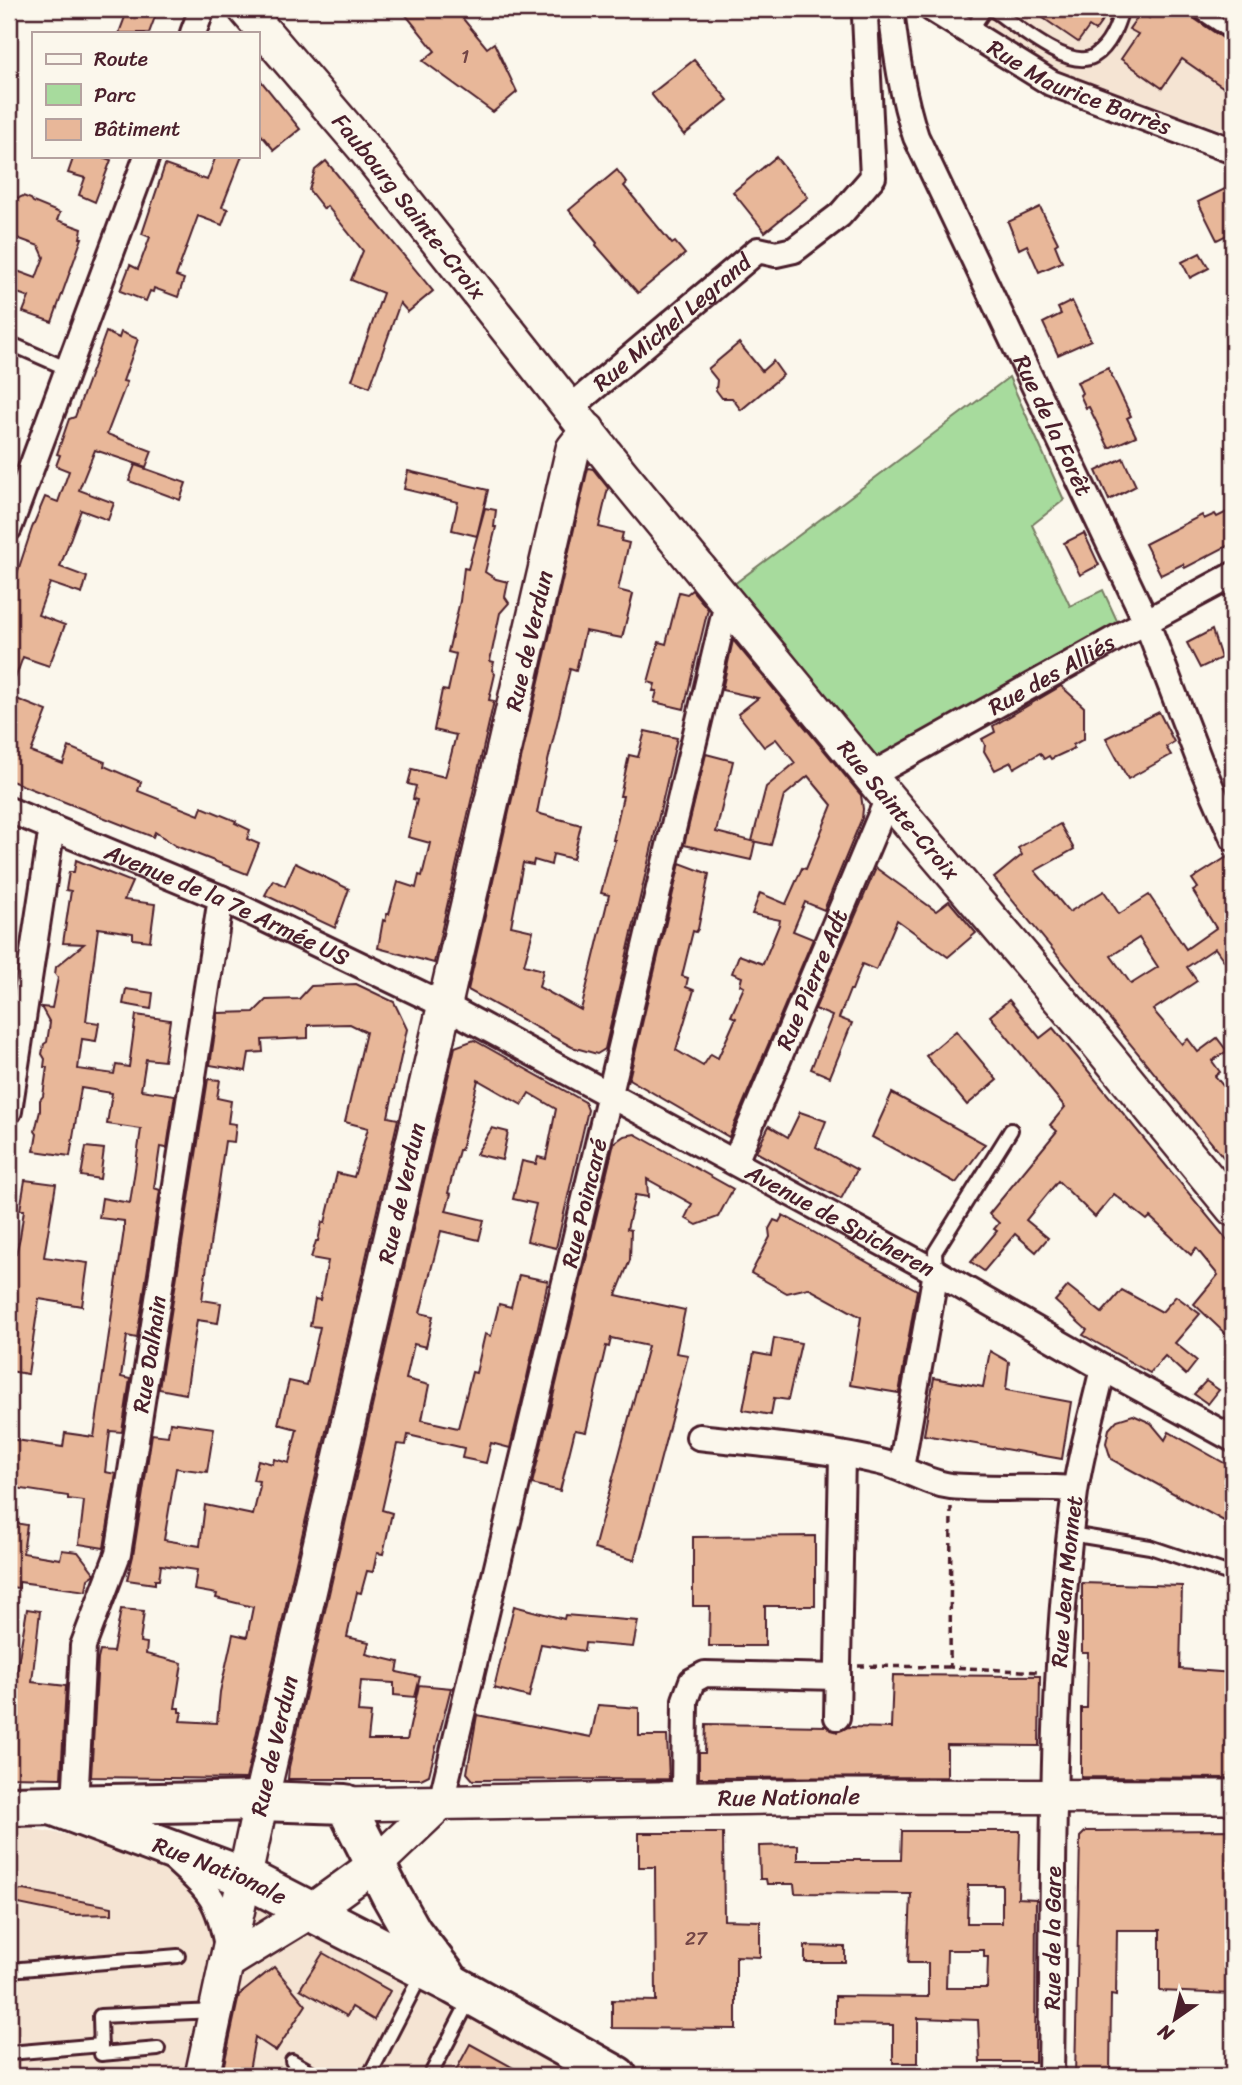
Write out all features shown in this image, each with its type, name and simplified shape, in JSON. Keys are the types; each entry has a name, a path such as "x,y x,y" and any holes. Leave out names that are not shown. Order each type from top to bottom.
{"main road":[{"name":"Faubourg Sainte-Croix","path":"245,9 363,148 579,419"},
{"name":"Rue Sainte-Croix","path":"579,419 879,787 1096,1042 1233,1209"},
{"name":"Rue de Verdun","path":"202,2076 261,1801 579,419"},
{"name":"Rue Nationale","path":"9,1806 832,1796 1233,1797"},
{"path":"227,1958 311,1910 376,1864 441,1802"},
{"path":"345,1804 412,1933 450,1984"},
{"name":"Rue Nationale","path":"64,1806 244,1877 450,1984 617,2076"}],"street":[{"path":"193,32 202,9"},
{"name":"Rue Michel Legrand","path":"579,419 758,250 776,254 793,250 840,215 873,177 865,16 871,9"},
{"name":"Rue de la Forêt","path":"891,9 896,53 916,137 1146,621 1200,762 1233,838"},
{"name":"Rue Maurice Barrès","path":"932,9 1051,83 1233,151"},
{"path":"9,528 146,158"},
{"name":"Rue des Alliés","path":"879,787 1146,621 1233,575"},
{"name":"Rue Poincaré","path":"441,1802 727,603"},
{"name":"Rue Pierre Adt","path":"735,1162 879,787"},
{"name":"Avenue de la 7e Armée US","path":"9,810 221,898 444,1005"},
{"path":"9,1111 52,827"},
{"name":"Rue Dalhain","path":"64,1806 83,1646 118,1554 221,898"},
{"name":"Avenue de Spicheren","path":"444,1005 936,1272 1233,1439"},
{"path":"901,1468 936,1272"},
{"name":"Rue Jean Monnet","path":"1055,1798 1057,1672 1070,1534 1076,1489 1103,1368"},
{"path":"699,1437 842,1455 901,1468 927,1481 951,1486 1076,1489"},
{"path":"837,1717 842,1455"},
{"path":"684,1798 685,1700 692,1681 705,1674 838,1671"},
{"name":"Rue de la Gare","path":"1051,2076 1055,1798"},
{"path":"160,1846 208,1890 221,1915 227,1958"}],"lane":[{"path":"969,33 985,9"},
{"path":"992,9 1055,52 1068,58 1083,59 1094,56 1114,33 1122,9"},
{"path":"1196,9 1233,34"},
{"path":"9,343 68,369"},
{"path":"936,1272 935,1252 1011,1130"},
{"path":"1070,1534 1150,1547 1233,1575"},
{"path":"9,1970 178,1956"},
{"path":"369,2076 450,1984"},
{"path":"430,2076 450,1984"},
{"path":"158,2049 101,2054 100,2016 216,2011"},
{"path":"9,2053 101,2045"},
{"path":"292,2061 318,2076"}],"path":[{"path":"950,1667 951,1486"},
{"path":"838,1671 950,1667 1057,1672"}],"shaded area":[{"path":"957,9 1233,9 1233,134 1048,68"},
{"path":"9,1825 82,1837 186,1867 302,1921 571,2076 9,2076"}],"green space":[{"path":"1009,377 1064,500 1032,525 1070,606 1103,590 1119,625 869,763 725,591"}],"building":[{"path":"128,9 158,9 149,32 119,32"},
{"path":"401,9 455,9 487,48 494,43 517,92 493,112 423,61 435,51"},
{"path":"1030,9 1106,9 1102,15 1105,17 1095,31 1089,27 1078,42"},
{"path":"1155,9 1180,9 1233,45 1233,94 1182,59 1162,88 1121,59 1138,34 1129,29 1141,12 1149,18"},
{"path":"694,60 728,100 684,135 651,94"},
{"path":"259,78 300,129 274,150 259,132"},
{"path":"776,157 808,197 765,232 733,192"},
{"path":"73,158 111,160 95,202 79,195 85,178 68,173"},
{"path":"215,158 241,158 222,207 228,209 222,225 198,216 176,276 184,279 178,297 154,288 146,301 120,291 130,265 138,269 150,237 142,234 165,165 207,180"},
{"path":"326,161 433,291 408,312 400,303 370,387 352,380 383,293 351,280 363,251 327,206 324,209 309,190 315,170"},
{"path":"617,170 627,183 624,186 672,244 675,242 685,254 638,293 569,210"},
{"path":"1233,185 1233,232 1217,240 1198,202"},
{"path":"9,194 31,199 60,213 57,220 82,229 82,238 52,322 23,312 29,297 9,290 9,268 36,278 44,257 39,246 9,235"},
{"path":"1040,207 1058,243 1055,245 1062,262 1039,272 1027,245 1019,249 1008,222"},
{"path":"1200,253 1209,268 1190,278 1182,262"},
{"path":"1072,301 1091,340 1058,355 1043,323 1061,314 1058,308"},
{"path":"106,332 119,338 121,332 138,339 123,381 127,382 107,434 152,451 146,467 95,450 79,490 114,503 108,520 81,510 60,567 87,577 82,594 50,583 38,615 65,625 49,666 23,657 9,690 9,598 45,497 58,502 69,471 56,466 60,455 57,454 69,419 75,417"},
{"path":"739,343 762,371 773,361 783,375 741,410 732,398 722,398 716,390 717,380 708,369"},
{"path":"1108,368 1131,416 1127,418 1136,436 1109,448 1089,407 1086,408 1077,382"},
{"path":"1123,458 1136,486 1109,500 1096,471"},
{"path":"135,465 186,483 180,500 129,481"},
{"path":"588,468 593,469 608,488 599,527 623,533 621,541 629,543 618,590 633,594 622,638 585,631 576,671 570,669 543,782 537,813 581,825 573,859 553,854 551,865 534,860 533,865 523,863 511,926 533,931 524,965 543,970 539,987 581,1010 609,895 601,893 615,840 623,796 620,796 629,755 638,757 645,731 677,738 605,1049 597,1054 572,1047 468,990"},
{"path":"408,471 488,490 477,536 452,530 458,502 404,489"},
{"path":"485,508 496,510 496,527 485,572 508,582 505,597 509,603 500,613 490,661 494,662 492,670 495,674 489,700 494,701 434,963 378,948 383,920 385,921 389,914 398,882 416,888 419,875 422,876 430,843 408,837 417,800 413,799 416,786 408,784 412,769 445,777 456,735 434,730 442,690 448,691 456,654 448,652 460,601 464,568 468,569"},
{"path":"1233,509 1233,543 1185,568 1183,564 1161,575 1145,544 1202,515 1204,519 1215,514 1217,517"},
{"path":"1084,533 1099,565 1080,575 1064,543"},
{"path":"692,590 708,609 684,709 654,702 657,691 653,691 655,684 648,682 659,642 666,644 679,592 687,594"},
{"path":"1212,630 1221,658 1200,668 1187,643"},
{"path":"733,640 861,795 863,809 862,818 824,910 805,902 793,931 813,939 729,1137 629,1079 680,863 709,874 698,929 693,931 682,976 688,978 686,987 694,990 676,1050 703,1066 711,1054 718,1058 736,1018 731,1016 744,987 740,985 742,977 732,973 739,955 763,964 779,925 780,920 752,914 760,893 786,904 802,868 806,869 832,805 808,776 784,796 771,845 752,841 766,787 795,763 776,739 764,747 738,714 758,698 722,690"},
{"path":"1061,686 1084,707 1084,739 1073,745 1074,748 1051,759 1049,756 1044,759 1040,753 1014,768 1011,762 995,770 984,751 982,739 995,732 993,726"},
{"path":"9,696 47,711 31,752 63,764 69,747 105,762 104,766 141,782 138,791 199,815 202,807 250,830 247,839 259,844 247,874 176,846 155,832 153,837 9,780"},
{"path":"1159,712 1174,742 1166,747 1171,755 1128,779 1106,738"},
{"path":"706,754 733,761 716,832 755,842 751,860 684,845"},
{"path":"1060,824 1074,849 1035,871 1069,912 1104,891 1119,914 1149,895 1186,949 1216,928 1193,891 1198,888 1192,879 1227,857 1233,872 1233,973 1215,948 1187,967 1197,981 1153,1010 1182,1044 1188,1039 1198,1052 1217,1038 1227,1051 1212,1061 1220,1072 1215,1076 1233,1098 1233,1169 994,878 1022,855 1018,848","holes":["1139,938 1158,967 1131,984 1111,956"]},
{"path":"76,860 132,882 124,900 155,904 150,941 133,939 133,933 98,928 86,1021 99,1023 96,1041 82,1039 78,1069 114,1074 116,1065 129,1067 136,1015 170,1020 164,1061 146,1059 141,1090 175,1095 167,1148 160,1147 154,1188 160,1190 137,1338 127,1336 121,1377 130,1379 122,1432 110,1431 105,1472 116,1474 104,1548 79,1544 84,1501 9,1487 9,1439 63,1447 65,1433 94,1437 124,1230 124,1221 99,1218 102,1198 130,1203 141,1129 107,1124 112,1093 81,1088 70,1156 34,1151 47,1067 44,1067 45,1059 42,1054 50,1023 41,1007 52,1008 58,978 55,974 56,967 84,944 63,943 71,891 66,890 69,872 74,872"},
{"path":"295,863 349,889 335,928 265,895 273,880 285,886"},
{"path":"876,868 936,911 949,901 976,933 948,957 897,920 876,970 862,964 850,990 839,1018 852,1023 830,1077 811,1069 832,1016 815,1009"},
{"path":"356,984 394,1002 407,1029 388,1117 398,1119 246,1779 91,1777 98,1659 100,1651 113,1652 121,1609 144,1611 140,1642 147,1643 146,1654 182,1663 175,1708 182,1712 180,1721 217,1723 220,1692 233,1634 247,1637 253,1607 216,1598 217,1594 194,1590 197,1570 161,1565 159,1580 155,1580 155,1584 127,1580 152,1434 168,1436 170,1422 214,1428 207,1472 176,1468 164,1540 200,1546 205,1505 253,1515 260,1486 259,1481 253,1480 258,1460 273,1464 274,1459 289,1463 297,1429 278,1424 289,1381 307,1385 320,1327 310,1326 315,1299 320,1300 328,1261 311,1258 322,1222 325,1223 337,1173 354,1177 368,1128 345,1122 366,1032 350,1024 308,1025 308,1038 262,1040 263,1052 249,1053 246,1071 210,1065 218,1013 254,1012 266,1000 299,999 311,986"},
{"path":"126,989 153,993 151,1009 123,1004"},
{"path":"1009,1000 1040,1038 1053,1028 1233,1247 1233,1341 1194,1304 1218,1275 1196,1248 1191,1255 1150,1217 1147,1220 1114,1194 1095,1217 1058,1181 1026,1220 1048,1238 1036,1252 1015,1234 984,1271 971,1262 997,1231 994,1229 999,1223 989,1214 1057,1131 1050,1125 1065,1107 990,1016"},
{"path":"956,1031 997,1080 967,1105 926,1056"},
{"path":"474,1040 585,1102 588,1110 556,1248 527,1241 536,1204 513,1199 522,1161 536,1164 538,1157 546,1159 556,1109 529,1093 522,1105 478,1080 448,1193 451,1194 446,1211 484,1220 479,1240 441,1231 420,1313 433,1316 426,1347 414,1344 406,1379 429,1385 422,1420 458,1428 472,1372 476,1373 485,1334 491,1336 499,1304 511,1307 519,1275 548,1281 526,1382 510,1448 491,1443 486,1463 462,1458 464,1448 408,1435 406,1445 397,1444 382,1510 392,1513 383,1554 377,1553 373,1572 367,1571 361,1593 357,1592 347,1637 369,1642 366,1654 399,1662 397,1672 420,1677 415,1697 394,1695 394,1683 361,1681 358,1712 371,1713 368,1740 407,1740 419,1685 451,1688 429,1775 421,1779 288,1779 455,1047"},
{"path":"208,1079 220,1080 217,1098 231,1101 228,1123 236,1124 234,1142 225,1141 202,1300 221,1303 218,1323 197,1320 186,1394 159,1389"},
{"path":"892,1093 985,1144 956,1183 872,1137"},
{"path":"800,1112 826,1121 816,1147 857,1170 841,1199 756,1152 769,1126 788,1137"},
{"path":"492,1128 508,1132 502,1160 476,1154"},
{"path":"635,1134 733,1189 718,1217 697,1225 685,1218 692,1204 647,1179 648,1197 635,1195 627,1229 631,1230 630,1260 616,1295 685,1310 676,1353 688,1355 634,1560 594,1549 648,1346 611,1338 609,1347 606,1346 586,1432 575,1430 560,1491 532,1484 614,1143 624,1136"},
{"path":"86,1147 104,1149 100,1179 81,1176"},
{"path":"25,1180 56,1184 44,1257 88,1263 82,1306 39,1299 28,1374 9,1371 9,1300 13,1270 9,1260 16,1254 20,1237 24,1210 20,1210"},
{"path":"783,1215 917,1290 899,1393 850,1385 861,1317 808,1288 787,1293 751,1273 770,1237 769,1229 774,1220 779,1222"},
{"path":"1068,1286 1102,1313 1122,1290 1162,1312 1176,1296 1200,1314 1175,1343 1197,1361 1186,1375 1165,1356 1150,1373 1083,1335 1087,1330 1055,1301"},
{"path":"774,1338 801,1343 788,1400 774,1398 771,1415 743,1410 754,1353 771,1356"},
{"path":"990,1351 1009,1362 1006,1390 1071,1402 1062,1459 924,1435 934,1378 983,1387"},
{"path":"1206,1381 1219,1390 1208,1404 1194,1394"},
{"path":"1133,1415 1151,1423 1165,1440 1169,1432 1233,1468 1233,1526 1111,1459 1106,1443 1109,1429 1117,1420"},
{"path":"9,1522 27,1525 23,1553 60,1559 62,1550 78,1552 95,1574 88,1579 86,1591 19,1582 19,1588 9,1587"},
{"path":"815,1536 815,1606 765,1606 765,1646 709,1646 710,1606 693,1606 693,1537"},
{"path":"1082,1583 1182,1586 1180,1669 1233,1673 1233,1778 1081,1777 1081,1708 1087,1708 1088,1653 1082,1653"},
{"path":"514,1606 564,1619 565,1615 638,1621 633,1647 585,1643 584,1651 541,1644 529,1697 494,1688"},
{"path":"27,1609 40,1611 32,1682 66,1686 61,1778 9,1777 9,1721 13,1685 9,1685 9,1669 17,1670"},
{"path":"893,1675 1040,1676 1039,1746 947,1745 947,1777 699,1778 699,1753 705,1753 706,1724 826,1726 837,1732 848,1727 891,1728"},
{"path":"598,1705 639,1708 639,1736 667,1736 669,1779 473,1780 467,1773 477,1715 591,1737"},
{"path":"1233,1830 1233,1994 1160,1991 1160,1930 1117,1930 1116,1996 1111,1995 1110,2076 1075,2076 1080,1837 1086,1831"},
{"path":"902,1831 1020,1831 1018,1898 1036,1899 1035,2062 980,2062 978,2020 918,2018 918,2063 893,2063 893,2025 835,2024 835,1996 928,1997 928,1963 908,1963 911,1894 795,1893 794,1884 767,1884 766,1879 760,1879 759,1846 798,1845 798,1860 901,1860","holes":["968,1885 1002,1885 1002,1923 967,1923","947,1950 984,1950 984,1957 988,1957 987,1988 946,1988"]},
{"path":"639,1833 723,1833 724,1920 760,1921 760,1957 736,1956 736,2029 612,2028 612,2000 656,2001 655,1867 639,1867"},
{"path":"24,1890 112,1907 112,1914 72,1915 9,1902 9,1891"},
{"path":"805,1946 845,1947 845,1962 805,1962"},
{"path":"323,1953 390,1991 374,2020 352,2007 347,2016 300,1989"},
{"path":"274,1967 306,2005 276,2051 255,2037 249,2071 222,2074 239,1995"},
{"path":"470,2044 528,2076 453,2076"}]}
